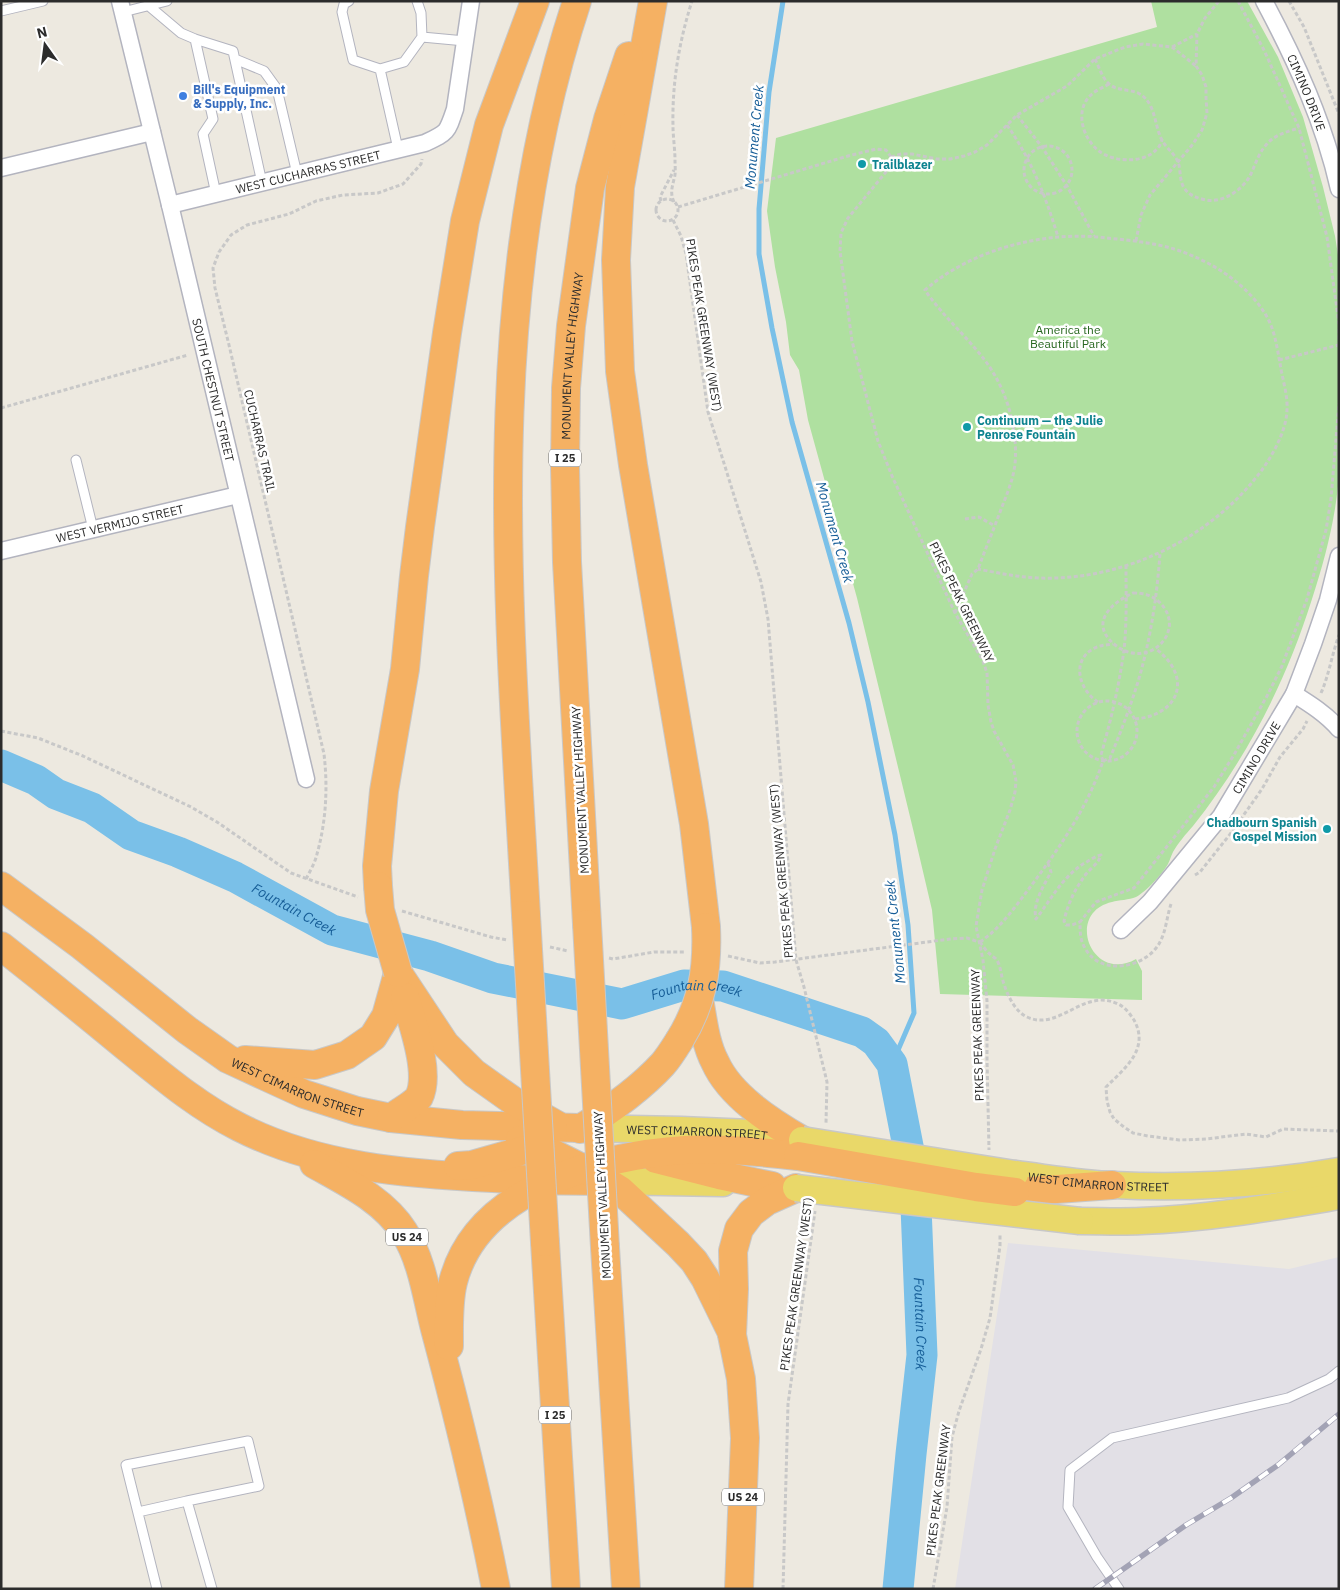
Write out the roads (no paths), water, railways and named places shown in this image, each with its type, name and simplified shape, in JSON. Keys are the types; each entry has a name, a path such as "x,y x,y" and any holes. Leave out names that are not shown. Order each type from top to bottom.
{"highway":[{"path":"391,1118 418,1098 424,1082 422,1062 380,910 376,866 384,791 405,669 420,527 465,220 489,126 535,1"},
{"name":"I 25","path":"566,1589 511,639 507,467 516,295 525,221 536,154 563,44 577,1"},
{"name":"MONUMENT VALLEY HIGHWAY","path":"626,1589 567,562 564,466 566,388 571,326 590,188 608,119 648,1"},
{"path":"407,1173 472,1165 538,1146 572,1130 615,1105 639,1086 663,1063 688,1027 699,999 707,945 694,824 633,465 620,362 616,260 620,187 653,1"},
{"name":"WEST CIMARRON STREET","path":"1,886 82,946 187,1030 228,1059 304,1094 357,1111 391,1118 462,1125 572,1130"},
{"name":"US 24","path":"1,946 198,1103 239,1127 282,1145 374,1200 404,1231 415,1252 451,1387 496,1589"},
{"path":"228,1059 315,1065 346,1056 373,1037 386,1016 404,995"},
{"path":"404,995 445,1044 474,1073 512,1100 572,1130 644,1155 719,1176 784,1187"},
{"path":"699,999 708,1047 724,1077 735,1090 776,1125 809,1142 976,1187 1015,1183 1112,1185"},
{"name":"US 24","path":"462,1125 538,1146 606,1181 620,1190 678,1244 694,1261 705,1278 732,1335 741,1379 745,1473 739,1589"},
{"path":"451,1387 449,1310 454,1281 465,1253 479,1232 502,1210 529,1192 582,1169 604,1162 684,1150 761,1152 809,1142"},
{"path":"282,1145 327,1159 407,1173 554,1181 606,1181"},
{"path":"732,1335 733,1252 739,1229 751,1213 784,1187"}],"main road":[{"name":"WEST CIMARRON STREET","path":"572,1130 681,1130 751,1133 809,1142"},
{"name":"WEST CIMARRON STREET","path":"1112,1185 1210,1186 1265,1182 1339,1171"},
{"path":"606,1181 708,1182 784,1187 1080,1221 1136,1221 1188,1217 1339,1196"}],"street":[{"path":"465,41 471,1"},
{"name":"CIMINO DRIVE","path":"1264,1 1303,79 1320,122 1339,189"},
{"name":"SOUTH CHESTNUT STREET","path":"122,7 306,779"},
{"name":"WEST CUCHARRAS STREET","path":"170,205 425,143 445,134 455,109 465,41"},
{"path":"1,168 152,132"},
{"name":"WEST VERMIJO STREET","path":"1,550 238,495"},
{"name":"CIMINO DRIVE","path":"1121,930 1150,902 1220,816 1294,694 1328,600 1339,556"},
{"path":"1294,694 1339,728"}],"lane":[{"path":"1,10 43,1"},
{"path":"122,7 149,6 167,1"},
{"path":"349,1 344,4 342,12 353,60 380,69 404,62 422,37 421,13 417,1"},
{"path":"149,6 181,33 233,51 262,183"},
{"path":"422,37 465,41"},
{"path":"195,39 213,119 202,134 216,194"},
{"path":"235,59 264,71 277,89 297,174"},
{"path":"380,69 398,149"},
{"path":"76,460 93,529"},
{"path":"1118,1589 1068,1507 1070,1470 1112,1438 1288,1398 1329,1379 1339,1371"},
{"path":"138,1512 259,1486 248,1441 126,1465 157,1589"},
{"path":"187,1501 212,1589"}],"waterway":[{"name":"Monument Creek","path":"783,1 769,92 759,209 759,254 772,328 792,422 849,623 868,702 895,835 908,925 914,1013 892,1064"},
{"name":"Fountain Creek","path":"1,765 36,780 56,794 92,808 131,835 178,852 235,877 332,930 430,956 493,978 622,1004 684,985 723,986 862,1032 876,1042 892,1064 915,1182 922,1355 898,1589"}],"railway":[{"path":"1095,1589 1186,1525 1231,1498 1278,1465 1339,1414"}],"place":[{"name":"Bill's Equipment & Supply, Inc.","path":"183,96"},
{"name":"Trailblazer","path":"862,164"},
{"name":"Continuum — the Julie Penrose Fountain","path":"967,427"},
{"name":"Chadbourn Spanish Gospel Mission","path":"1327,829"}],"park label":[{"name":"America the Beautiful Park","path":"1068,336"}]}
